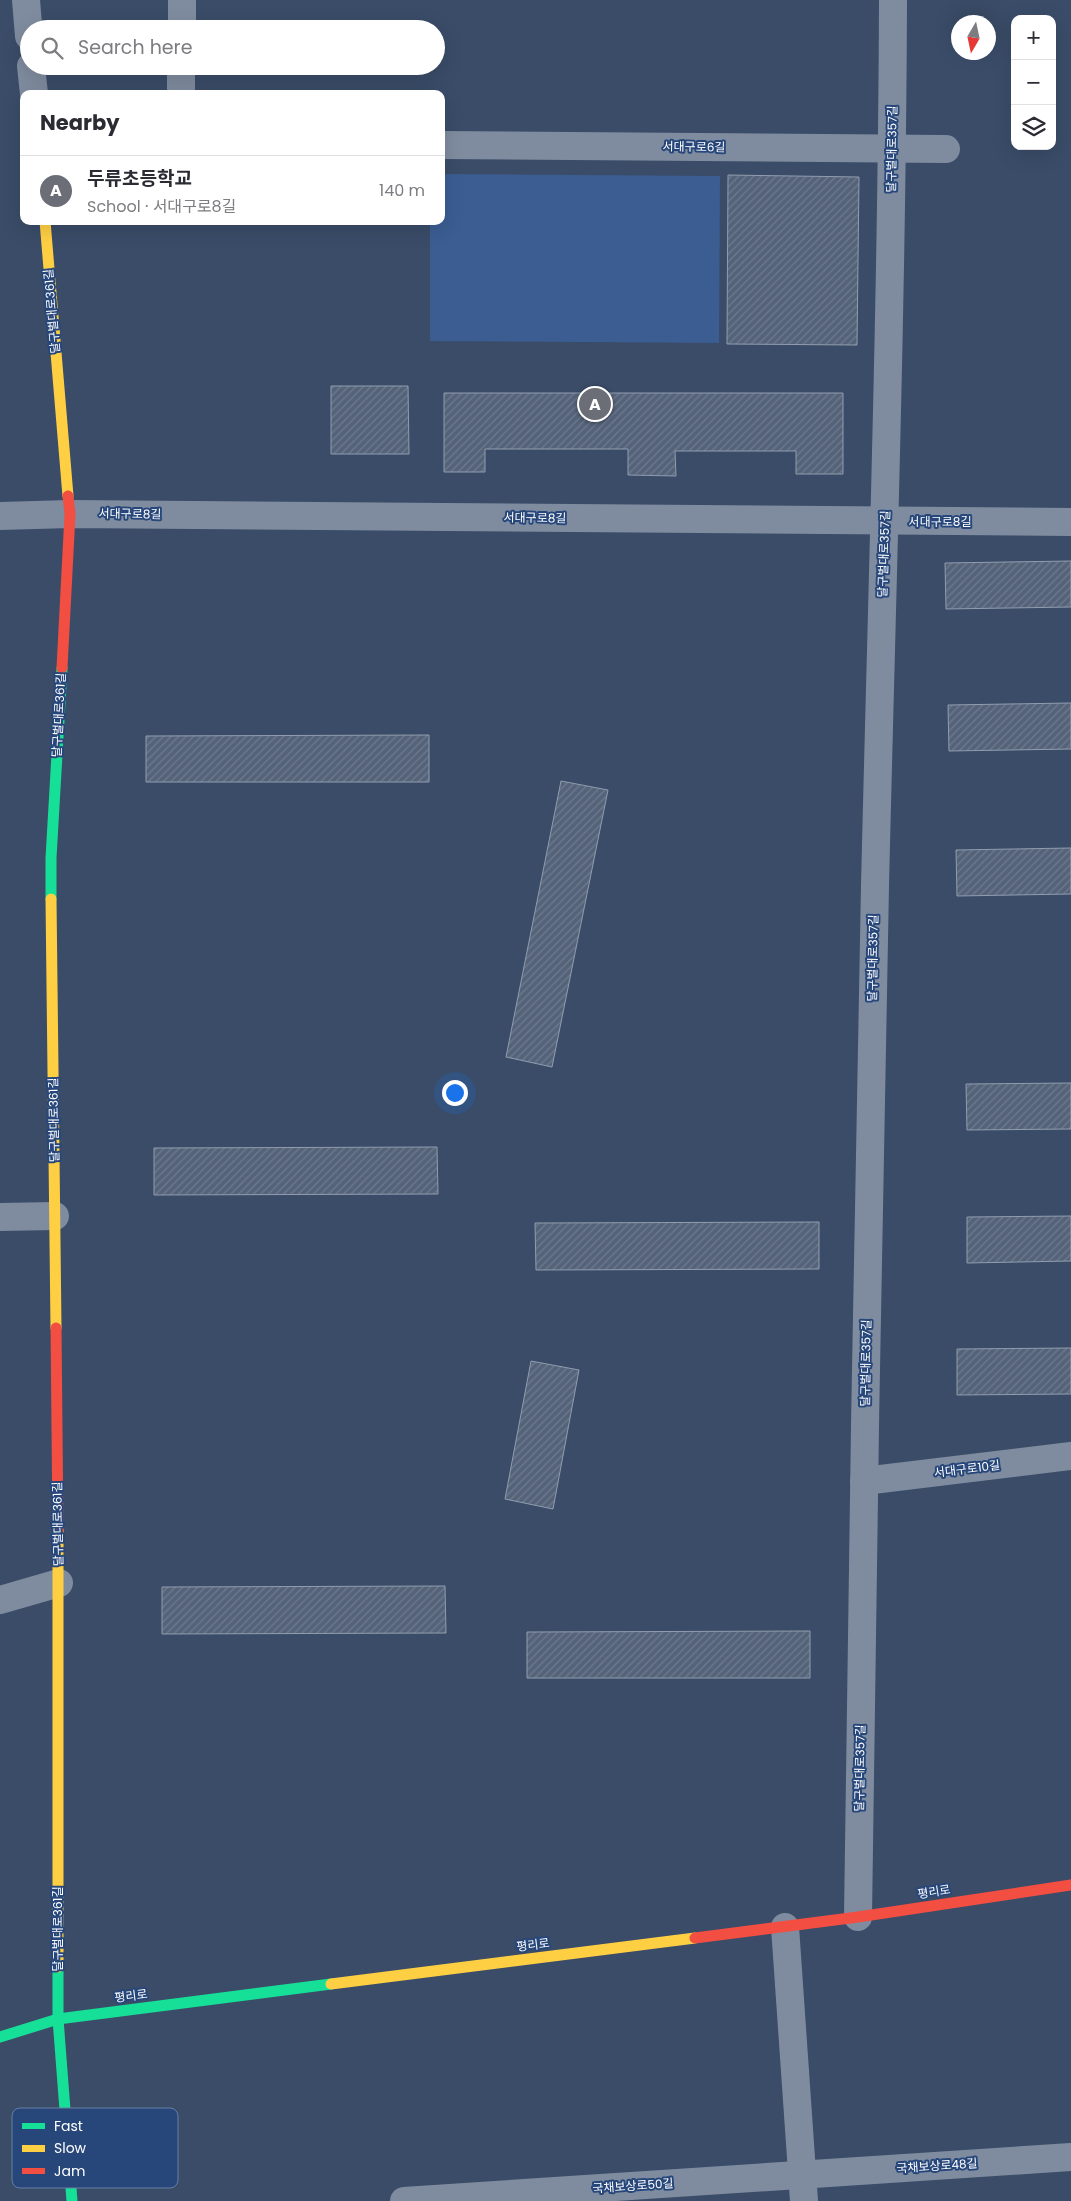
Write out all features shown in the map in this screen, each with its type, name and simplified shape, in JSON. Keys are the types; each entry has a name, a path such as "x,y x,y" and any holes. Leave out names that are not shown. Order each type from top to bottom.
{"street":[{"path":"26,0 28,20"},
{"path":"182,0 182,20"},
{"name":"달구벌대로357길","path":"858,1917 875,888 893,149 894,0"},
{"path":"32,75 34,90"},
{"path":"181,75 181,90"},
{"name":"서대구로6길","path":"445,145 946,149"},
{"name":"달구벌대로361길","path":"45,225 70,514 51,858 59,1584 58,2019"},
{"name":"서대구로8길","path":"0,516 70,514 1071,522"},
{"path":"0,1216 55,1216"},
{"name":"서대구로10길","path":"864,1481 1071,1456"},
{"path":"0,1600 59,1584"},
{"name":"평리로","path":"0,2037 58,2019 785,1927 1071,1885"},
{"path":"785,1927 803,2188"},
{"path":"58,2019 65,2108"},
{"name":"국채보상로48길","path":"803,2188 1071,2157"},
{"path":"71,2188 72,2201"},
{"name":"국채보상로50길","path":"404,2201 803,2188"}],"shaded area":[{"path":"445,174 720,176 719,343 430,341 430,225 445,225"}],"building":[{"path":"728,175 859,177 857,345 727,344"},
{"path":"331,386 408,386 409,454 331,454"},
{"path":"444,393 843,393 843,474 796,474 796,451 675,451 676,476 628,475 628,449 485,449 485,472 444,472"},
{"path":"1071,561 1071,607 946,609 945,563"},
{"path":"1071,703 1071,749 949,751 948,705"},
{"path":"429,735 429,782 146,782 146,736"},
{"path":"561,781 608,790 552,1067 506,1057"},
{"path":"1071,848 1071,894 957,896 956,850"},
{"path":"1071,1083 1071,1129 967,1130 966,1084"},
{"path":"437,1147 438,1194 154,1195 154,1148"},
{"path":"1071,1216 1071,1261 967,1263 967,1217"},
{"path":"819,1222 819,1269 536,1270 535,1223"},
{"path":"1071,1348 1071,1394 957,1395 957,1349"},
{"path":"531,1361 579,1370 553,1509 505,1499"},
{"path":"445,1586 446,1633 162,1634 162,1587"},
{"path":"810,1631 810,1678 527,1678 527,1632"}],"traffic: fast":[{"path":"51,899 51,858 62,668"},
{"path":"58,1967 58,2019 65,2108"},
{"path":"0,2037 58,2019 331,1984"},
{"path":"71,2188 72,2201"}],"traffic: slow":[{"path":"45,225 68,496"},
{"path":"51,899 56,1328"},
{"path":"58,1530 58,1967"},
{"path":"331,1984 695,1938"}],"traffic: jam":[{"path":"62,668 70,514 68,496"},
{"path":"56,1328 58,1530"},
{"path":"695,1938 858,1917 1071,1885"}],"place":[{"name":"두류초등학교","path":"595,404"}]}
